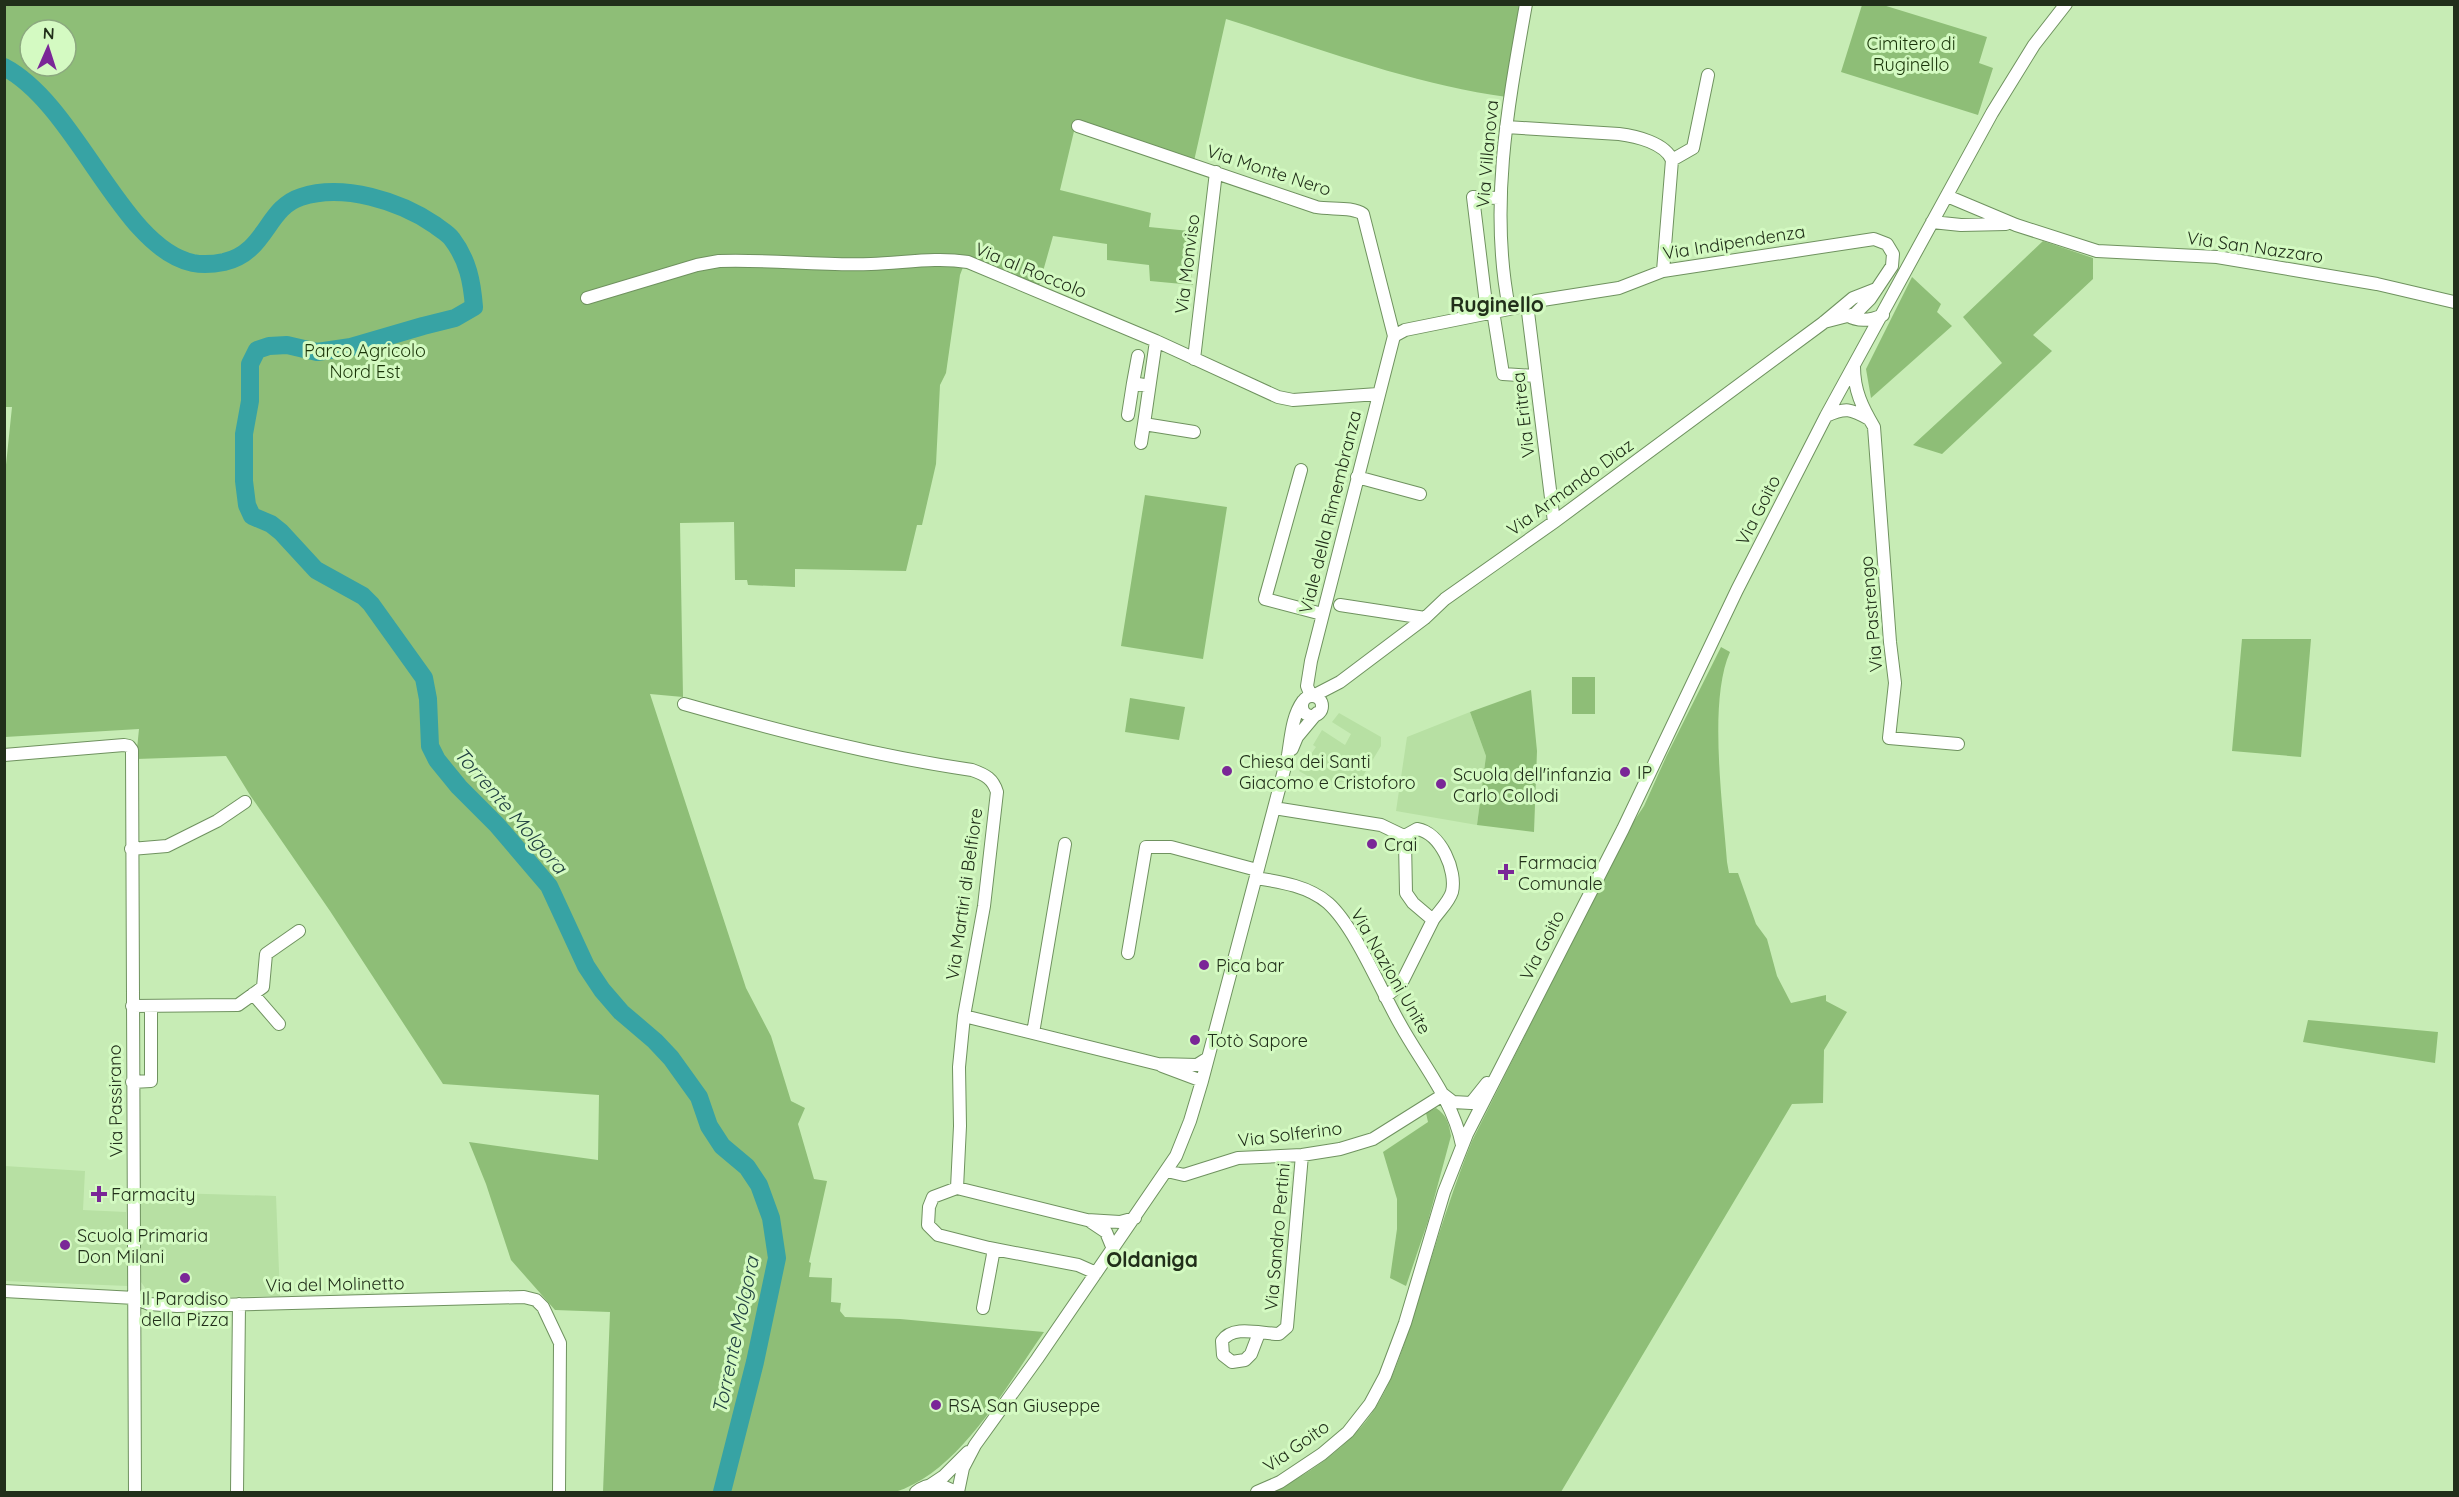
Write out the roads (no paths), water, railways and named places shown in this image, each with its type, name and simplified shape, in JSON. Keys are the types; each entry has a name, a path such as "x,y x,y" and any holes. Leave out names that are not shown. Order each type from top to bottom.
{"street":[{"name":"Via Villanova","path":"1509,308 1499,198 1506,128 1526,4"},
{"name":"Via Goito","path":"1257,1492 1280,1482 1322,1454 1348,1432 1370,1404 1385,1376 1402,1332 1444,1192 1462,1145 1497,1072 1623,829 1737,590 1826,416 2013,77 2034,45 2066,4"},
{"path":"1672,160 1693,148 1708,75"},
{"name":"Via Monte Nero","path":"1078,126 1316,207 1358,211 1363,214 1394,336"},
{"path":"1506,128 1629,135 1664,148 1672,160 1663,271"},
{"name":"Via Monviso","path":"1194,359 1216,172"},
{"name":"Via San Nazzaro","path":"1947,196 2016,225 2097,251 2217,257 2378,284 2454,302"},
{"path":"1499,198 1473,197 1490,312 1503,375 1536,376"},
{"path":"1961,225 1970,206"},
{"name":"Via San Nazzaro","path":"1932,222 1961,225 2016,225"},
{"name":"Via Indipendenza","path":"1394,336 1405,330 1527,304 1619,288 1663,271 1878,239 1890,247 1893,258 1889,271 1865,305 1849,314"},
{"name":"Via al Roccolo","path":"587,298 697,265 719,261 871,264 934,258 968,262 1156,341 1259,390 1293,400 1377,394"},
{"path":"1876,289 1891,300"},
{"name":"Via Eritrea","path":"1527,304 1554,522"},
{"path":"1849,314 1862,328 1865,345"},
{"name":"Via Armando Diaz","path":"956,1492 963,1468 975,1445 1176,1156 1202,1081 1288,755 1291,732 1298,709 1309,698 1340,682 1425,618 1445,599 1554,522 1823,322 1849,314 1870,320 1882,315"},
{"name":"Viale della Rimembranza","path":"1309,698 1307,681 1322,614 1377,394 1394,336"},
{"path":"1141,443 1156,341"},
{"path":"1128,415 1138,356"},
{"name":"Via Pastrengo","path":"1854,365 1854,383 1874,427 1895,683 1889,738 1958,744"},
{"path":"1133,383 1149,386"},
{"path":"1826,416 1841,409 1848,409 1870,420"},
{"path":"1144,424 1194,432"},
{"path":"1301,470 1265,598 1322,614"},
{"path":"1358,477 1420,494"},
{"path":"1341,605 1425,618"},
{"name":"Via Armando Diaz","path":"1288,755 1297,737 1340,682"},
{"path":"1309,698 1319,699 1319,711"},
{"name":"Via Martiri di Belfiore","path":"684,704 754,724 864,750 972,770 984,774 994,782 997,792 988,874 964,1016 959,1067 960,1126 957,1188"},
{"name":"Via Passirano","path":"4,755 129,746 132,750 135,1492"},
{"path":"131,849 167,846 217,821 245,802"},
{"path":"1274,808 1381,825 1406,837"},
{"path":"1385,997 1401,984 1433,920 1451,893 1452,879 1449,862 1437,843 1425,831 1413,830 1406,837 1406,893 1413,903 1433,920"},
{"path":"1033,1034 1065,844"},
{"name":"Via Nazioni Unite","path":"1128,953 1146,847 1171,848 1305,889 1329,904 1353,936 1385,997 1455,1116 1462,1145"},
{"path":"132,1006 238,1005 263,987 266,954 298,931"},
{"path":"254,994 279,1024"},
{"path":"132,1082 151,1081 151,1006"},
{"path":"964,1016 1158,1064 1202,1081"},
{"path":"1158,1064 1197,1065 1208,1058"},
{"path":"1443,1095 1454,1102 1471,1103 1497,1072"},
{"name":"Via Solferino","path":"1167,1171 1184,1174 1238,1158 1302,1155 1340,1149 1373,1139 1443,1095"},
{"name":"Via Sandro Pertini","path":"1259,1333 1279,1334 1287,1327 1302,1155"},
{"path":"1096,1273 1078,1264 994,1249 938,1235 928,1225 927,1216 933,1197 957,1188 1087,1220 1120,1222 1135,1218"},
{"path":"1087,1220 1106,1232 1113,1249"},
{"path":"983,1308 994,1249"},
{"name":"Via del Molinetto","path":"4,1291 135,1298 148,1304 177,1306 524,1297 536,1300 543,1307 560,1343 559,1492"},
{"path":"237,1492 239,1304"},
{"name":"Via Armando Diaz","path":"916,1492 944,1476 975,1445"},
{"path":"929,1486 944,1486 956,1492"}],"waterway":[{"name":"Torrente Molgora","path":"4,67 30,86 55,112 121,205 144,232 167,252 193,263 224,262 238,257 258,240 280,210 289,203 317,193 335,192 371,197 421,216 446,233 462,255 470,280 474,307 455,318 351,347 317,352 287,345 269,346 257,350 250,364 250,401 244,434 244,481 247,505 252,516 271,524 281,532 316,570 363,596 371,604 424,678 428,699 430,746 437,760 549,886 586,966 602,990 621,1012 671,1058 699,1097 709,1126 722,1146 747,1167 759,1185 771,1218 777,1258 755,1362 722,1492"}],"place":[{"name":"Chiesa dei Santi Giacomo e Cristoforo","path":"1227,771"},
{"name":"IP","path":"1625,772"},
{"name":"Scuola dell'infanzia Carlo Collodi","path":"1441,784"},
{"name":"Crai","path":"1372,844"},
{"name":"Farmacia Comunale","path":"1506,872"},
{"name":"Pica bar","path":"1204,965"},
{"name":"Totò Sapore","path":"1195,1040"},
{"name":"Farmacity","path":"99,1194"},
{"name":"Scuola Primaria Don Milani","path":"65,1245"},
{"name":"Il Paradiso della Pizza","path":"185,1278"},
{"name":"RSA San Giuseppe","path":"936,1405"}],"district":[{"name":"Ruginello","path":"1497,304"},
{"name":"Oldaniga","path":"1152,1259"}],"park label":[{"name":"Cimitero di Ruginello","path":"1911,53"},
{"name":"Parco Agricolo Nord Est","path":"365,360"}]}
